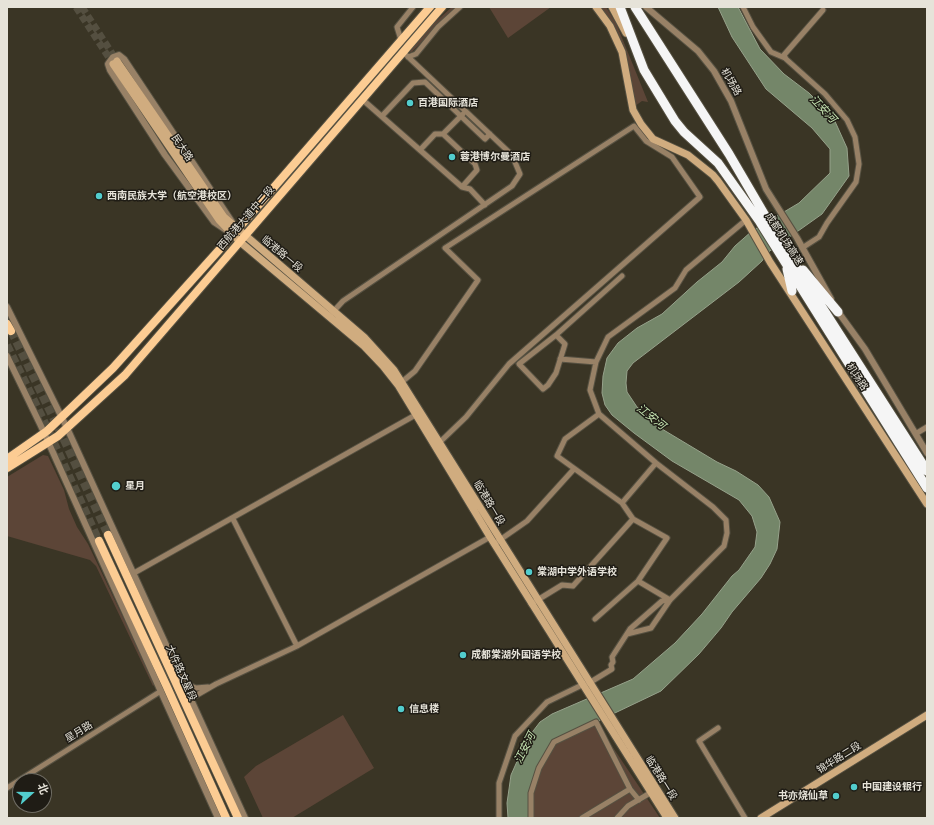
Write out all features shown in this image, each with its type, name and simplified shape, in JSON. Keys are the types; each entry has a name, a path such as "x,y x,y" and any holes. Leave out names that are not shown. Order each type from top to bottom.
{"highway":[{"name":"成都机场高速","path":"620,7 644,70 675,121 684,132 718,163 764,221"},
{"name":"成都机场高速","path":"635,7 728,154 764,221 783,252 889,419 927,488"},
{"path":"783,252 792,291"},
{"path":"783,252 838,312"},
{"name":"成都机场高速","path":"889,419 927,471"}],"main road":[{"path":"7,459 44,433 113,368 235,232 430,7"},
{"name":"西航港大道中二段","path":"7,468 58,436 125,375 241,238 363,100 406,55 442,7"},
{"name":"机场路","path":"596,7 610,26 622,52 634,110 641,124 653,139 688,155 713,175 746,220 749,229 778,276 927,504"},
{"path":"612,7 644,70"},
{"name":"民大路","path":"115,62 235,232 241,238"},
{"name":"临港路一段","path":"241,238 370,343 403,381 418,413 495,540 591,692 666,818"},
{"path":"778,276 792,291 811,321 816,334"},
{"name":"临港路一段","path":"332,313 383,366 440,442 495,540"},
{"name":"大件路文星段","path":"108,535 238,818"},
{"name":"大件路文星段","path":"99,541 226,818"},
{"name":"锦华路二段","path":"762,818 927,715"},
{"name":"临港路一段","path":"608,720 675,818"}],"street":[{"path":"401,40 397,27 413,7"},
{"path":"406,55 416,54 438,27 460,7"},
{"name":"机场路","path":"646,7 698,51 714,72 731,101 766,189 802,248"},
{"path":"743,7 753,27 771,52 785,58 825,94 847,120 855,137 859,164 856,182 819,237 802,248 838,312 865,349 917,433 927,453"},
{"path":"785,58 784,55 823,10"},
{"path":"119,55 124,59 235,232 214,222 165,155 110,70 108,64 113,57 119,55"},
{"path":"332,313 343,301 512,186 520,174 512,155 406,55"},
{"path":"382,116 413,83 425,82 485,139 490,134"},
{"path":"363,100 462,187 470,189 485,205"},
{"path":"444,134 465,111"},
{"path":"403,381 415,371 478,280 445,248 634,126 646,141 672,157 700,197 509,364 466,417 440,442"},
{"path":"420,150 435,134 444,134 475,164 477,170 462,187"},
{"path":"627,634 652,628 670,600 724,546 728,533 726,520 691,488 656,463 599,414 590,390 596,362 608,337 675,288 686,270 746,220"},
{"path":"556,335 565,344 556,373 548,385 543,388 519,364 556,335 622,276"},
{"path":"7,307 62,416 244,818"},
{"path":"7,356 44,433 218,818"},
{"path":"560,359 596,362"},
{"path":"134,573 233,519 418,413"},
{"path":"595,619 638,581 668,538 633,518 622,503 557,456 565,439 599,414"},
{"path":"917,433 927,427"},
{"path":"622,503 656,463"},
{"path":"190,699 216,684 297,646 495,540 527,521 574,469"},
{"path":"535,602 562,585 573,586 633,518"},
{"path":"233,519 297,646"},
{"path":"638,581 670,600"},
{"path":"499,818 499,783 515,736 547,702 586,684 612,669 611,665 614,662 612,657 627,634 662,601 670,600"},
{"path":"183,683 196,688 204,688 216,684"},
{"name":"星月路","path":"7,788 161,691"},
{"path":"531,818 531,793 538,768 550,747 554,742 596,722 630,789 639,800"},
{"path":"718,728 699,741 745,818"},
{"path":"582,818 630,789"},
{"path":"617,818 628,806 650,793"}],"shaded area":[{"path":"452,7 455,7 411,53 410,51 433,24"},
{"path":"489,7 551,7 508,38"},
{"path":"601,7 606,7 616,23 648,102 642,101 635,106 616,31"},
{"path":"43,455 48,456 64,490 69,509 77,527 88,544 155,684 153,686 96,566 90,560 7,536 7,477"},
{"path":"343,715 374,768 292,818 263,818 244,777 256,766"},
{"path":"596,722 660,818 530,818 531,793 539,768 554,742"}],"water":[{"name":"江安河","path":"718,7 738,7 760,49 784,74 809,93 833,117 847,148 849,176 822,214 767,253 762,261 739,282 633,363 627,371 626,383 627,392 637,407 662,429 717,462 736,471 758,485 769,497 780,522 777,549 761,578 732,612 721,628 699,654 661,691 554,742 547,752 531,793 530,818 508,818 507,803 511,775 527,739 540,722 552,714 633,679 675,643 702,614 732,576 739,570 755,547 757,532 752,516 739,500 672,461 634,433 612,415 605,405 602,393 603,376 607,358 618,343 637,328 662,314 697,282 722,262 735,246 752,231 799,203 830,173 830,149 812,128 766,89 732,37"}],"tunnel":[{"path":"76,7 113,64"},
{"path":"82,7 117,61"},
{"path":"11,331 108,535"},
{"path":"7,345 44,421 99,541"}],"place":[{"name":"百港国际酒店","path":"410,103"},
{"name":"蓉港博尔曼酒店","path":"452,157"},
{"name":"西南民族大学（航空港校区）","path":"99,196"},
{"name":"星月","path":"116,486"},
{"name":"棠湖中学外语学校","path":"529,572"},
{"name":"成都棠湖外国语学校","path":"463,655"},
{"name":"信息楼","path":"401,709"},
{"name":"中国建设银行","path":"854,787"},
{"name":"书亦烧仙草","path":"836,796"}]}
